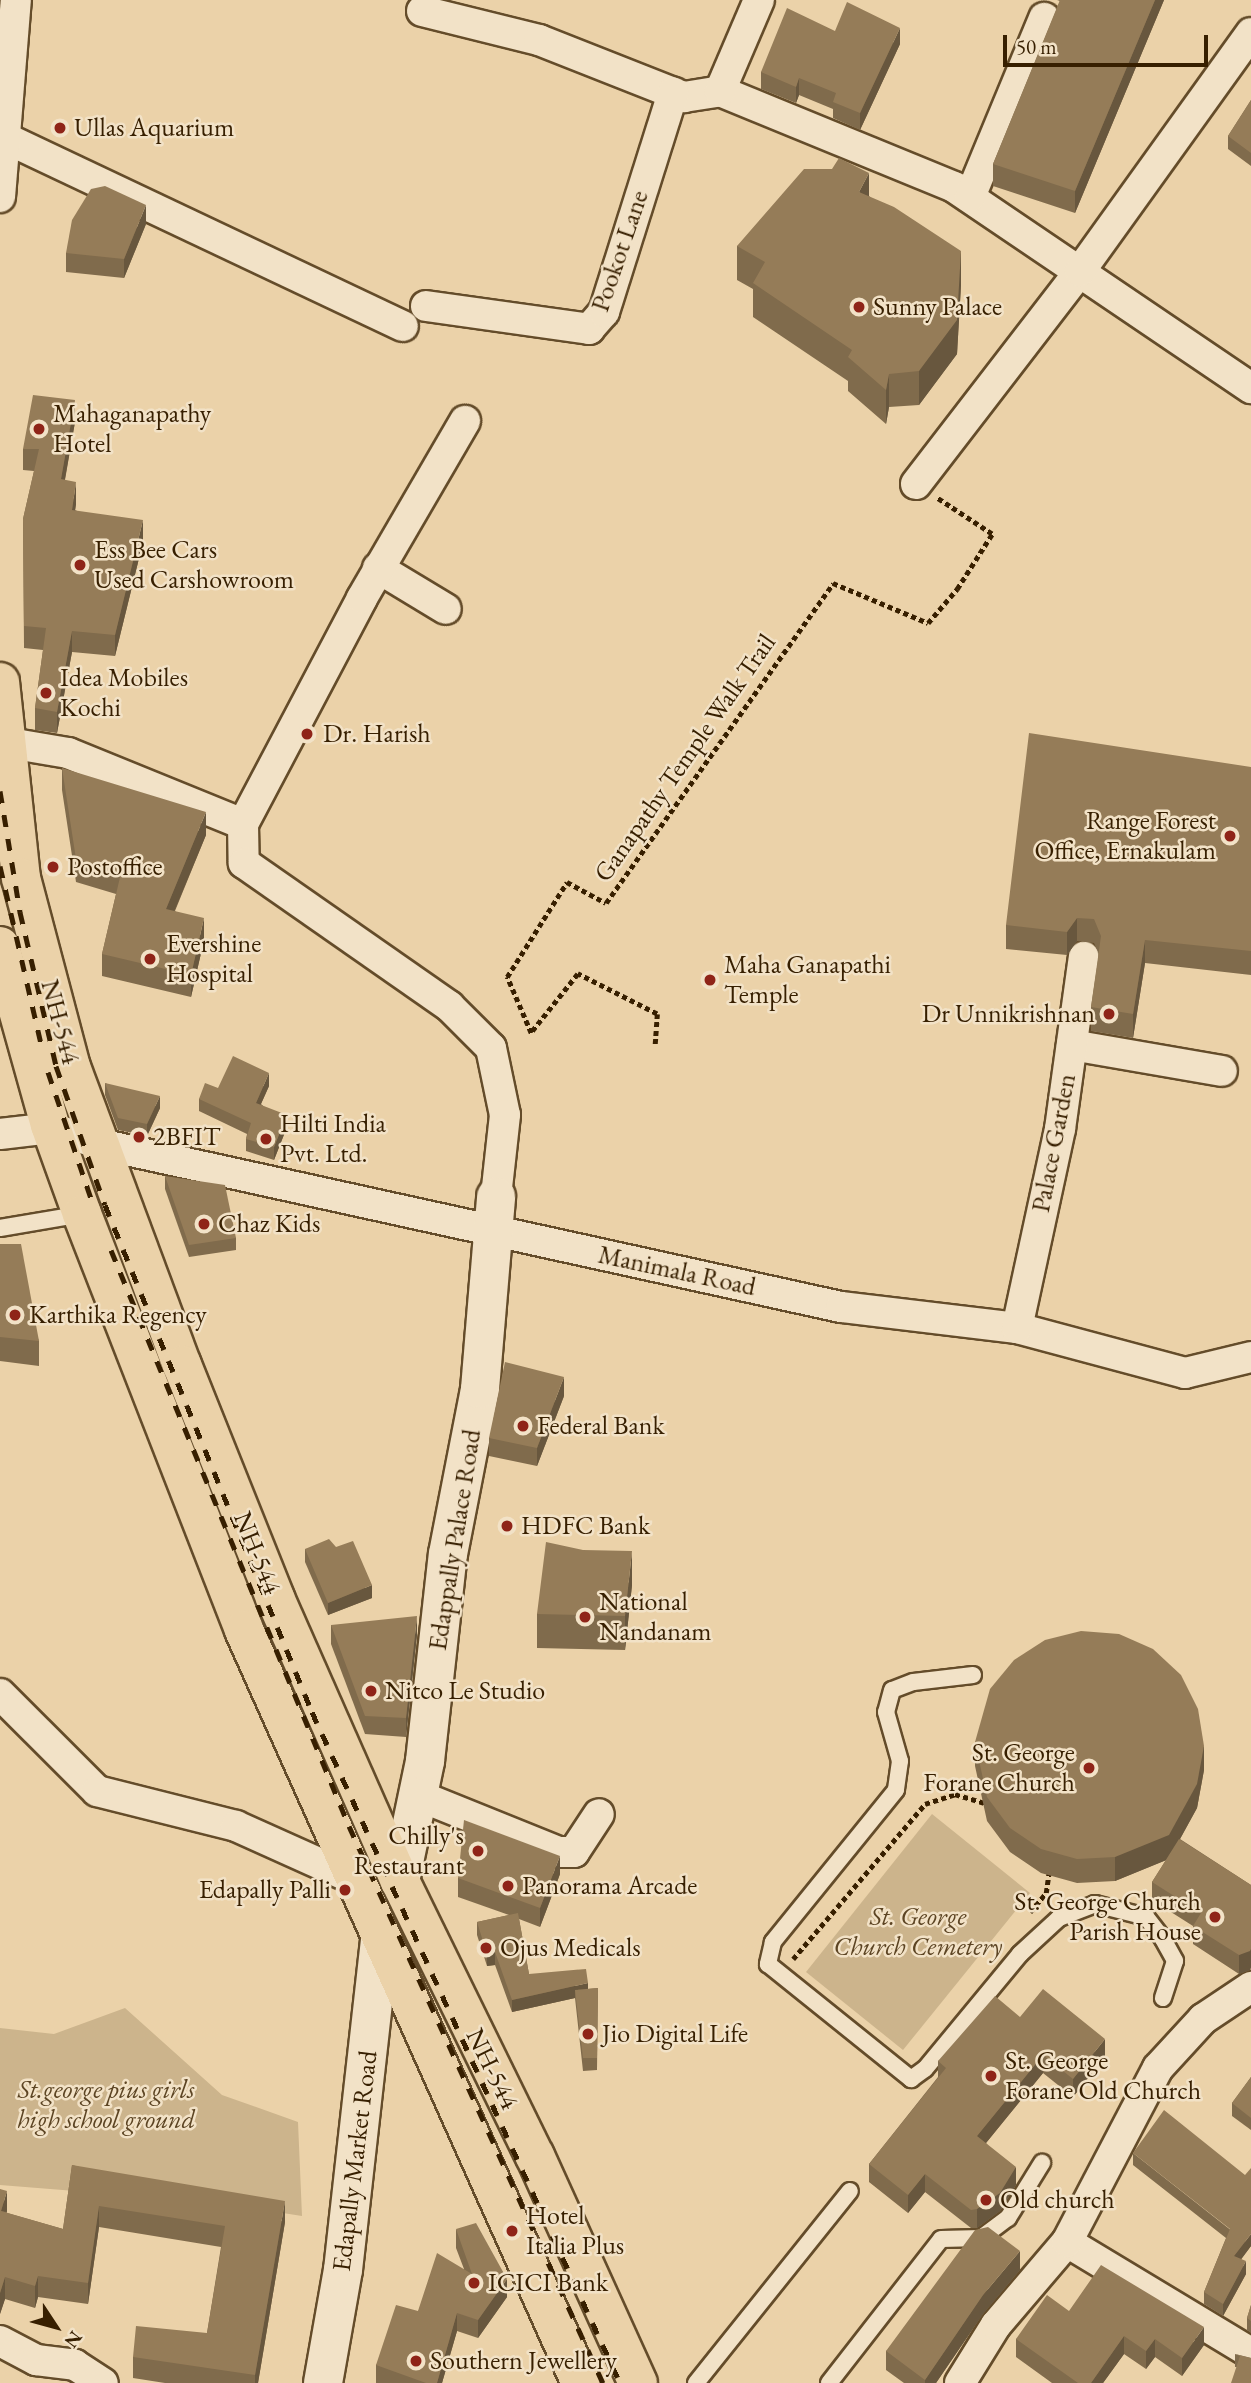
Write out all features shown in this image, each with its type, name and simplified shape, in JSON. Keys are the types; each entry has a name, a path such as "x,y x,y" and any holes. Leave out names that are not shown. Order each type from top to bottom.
{"main road":[{"name":"NH-544","path":"0,682 9,743 21,878 71,1067 104,1145 182,1365 275,1598 401,1881 535,2156 638,2383"},
{"name":"NH-544","path":"0,946 51,1128 244,1630 386,1951 497,2188 578,2376"},
{"path":"386,1951 428,1939"},
{"path":"578,2376 620,2346"}],"street":[{"path":"0,197 16,0"},
{"path":"720,91 759,0"},
{"path":"422,12 539,40 684,97 720,91 970,197 1251,388"},
{"path":"970,197 1044,18"},
{"path":"916,484 1080,271 1251,33"},
{"name":"Pookot Lane","path":"426,306 589,329 604,312 673,93"},
{"path":"5,138 403,326"},
{"path":"465,421 378,568 243,824 244,863 449,1006 491,1048 505,1115 495,1213"},
{"path":"378,568 446,609"},
{"path":"9,743 68,753 243,824"},
{"name":"Palace Garden","path":"1017,1328 1060,1129 1084,957"},
{"path":"1072,1045 1222,1071"},
{"path":"0,1135 51,1128"},
{"name":"Manimala Road","path":"51,1128 104,1145 495,1213 841,1307 1017,1328 1185,1373 1251,1357"},
{"name":"Edappally Palace Road","path":"401,1881 425,1760 447,1554 480,1389 495,1213"},
{"path":"0,1694 97,1791 236,1826 356,1880"},
{"path":"417,1795 559,1852 574,1852 598,1814"},
{"name":"Edapally Market Road","path":"332,2380 343,2270 386,1951"},
{"path":"960,2383 996,2325 1068,2242 1158,2068 1203,2019 1251,1987"},
{"path":"1068,2242 1251,2354"},
{"path":"0,2341 36,2360 75,2365 103,2383"}],"lane":[{"path":"0,1228 82,1214"},
{"path":"973,1675 913,1682 892,1690 886,1712 900,1761 896,1790 773,1942 768,1964 911,2079 925,2069 1020,1954 1059,1918 1095,1904 1146,1917 1163,1939 1175,1961 1163,1998"},
{"path":"829,2383 941,2239 981,2238 1009,2218 1042,2163"},
{"path":"696,2383 850,2191"}],"path":[{"name":"Ganapathy Temple Walk Trail","path":"655,1044 657,1014 578,975 531,1032 507,977 567,883 606,903 833,583 928,623 957,589 992,534 916,484"},
{"path":"780,1974 925,1804 955,1794 989,1804"}],"green space":[{"name":"St. George Church Cemetery","path":"932,1814 1030,1893 903,2050 806,1972"},
{"name":"St.george pius girls high school ground","path":"125,2008 222,2095 298,2122 302,2216 213,2202 0,2185 0,2028 54,2034"}],"building":[{"path":"1060,0 1155,0 1075,191 993,164"},
{"path":"847,2 900,28 860,113 833,102 836,93 799,78 796,87 761,72 787,8 835,31"},
{"path":"1251,100 1251,153 1228,136"},
{"name":"Sunny Palace","path":"839,158 869,173 859,192 894,207 961,251 957,320 919,371 889,374 886,390 848,357 852,350 753,283 765,262 737,246 804,169 832,169"},
{"name":"Ullas Aquarium","path":"105,186 146,205 124,259 66,253 72,220 91,189"},
{"name":"Ess Bee Cars Used Carshowroom","path":"33,395 75,400 61,479 76,482 72,510 143,520 115,635 72,631 57,712 35,708 46,628 24,626 23,519 39,449 23,449"},
{"path":"1029,733 1251,767 1251,951 1145,940 1133,1014 1091,1007 1101,936 1094,919 1077,918 1067,932 1006,925"},
{"path":"62,768 206,812 166,909 204,918 191,975 102,954 121,873 76,859"},
{"path":"233,1056 269,1073 256,1103 287,1115 274,1147 246,1139 251,1123 199,1099 205,1083 218,1088"},
{"path":"105,1083 160,1096 147,1124 118,1118"},
{"name":"Chaz Kids","path":"165,1176 225,1185 236,1238 189,1245"},
{"name":"Karthika Regency","path":"0,1244 21,1244 39,1341 0,1337"},
{"name":"Federal Bank","path":"505,1362 564,1377 537,1448 489,1438"},
{"path":"329,1539 336,1547 353,1541 372,1585 328,1603 305,1549"},
{"path":"546,1542 583,1550 632,1551 625,1616 537,1614"},
{"path":"417,1616 406,1718 365,1716 331,1625"},
{"name":"St. George Forane Church","path":"1081,1631 1119,1634 1153,1649 1181,1675 1198,1709 1204,1746 1197,1784 1169,1835 1115,1857 1077,1859 1041,1849 1010,1828 987,1797 975,1742 990,1689 1014,1660 1045,1640"},
{"name":"Panorama Arcade","path":"464,1820 560,1856 540,1908 458,1878"},
{"name":"St. George Church Parish House","path":"1179,1839 1251,1885 1250,1951 1239,1955 1193,1926 1201,1913 1152,1882"},
{"path":"518,1913 529,1974 586,1969 588,1983 512,2000 495,1952 487,1954 477,1922"},
{"path":"598,1988 597,2058 583,2058 575,1990"},
{"path":"1043,1989 1105,2039 1073,2079 1043,2055 977,2136 1016,2167 1000,2193 977,2209 971,2210 925,2174 908,2195 869,2164 946,2068 938,2061 995,1996 1020,2017"},
{"path":"1251,2077 1251,2118 1232,2103"},
{"path":"1164,2110 1245,2175 1251,2168 1251,2234 1234,2256 1246,2261 1223,2304 1204,2292 1230,2229 1133,2153"},
{"path":"72,2165 285,2201 255,2375 133,2357 136,2326 207,2333 225,2226 99,2206 88,2283 38,2276 35,2286 5,2277 0,2293 0,2189 7,2191 1,2211 63,2229"},
{"path":"476,2223 507,2279 478,2320 457,2313 437,2383 426,2383 376,2365 396,2305 418,2311 437,2253 472,2274 456,2229"},
{"path":"988,2227 1020,2251 983,2295 925,2380 886,2351 975,2230"},
{"path":"1101,2265 1204,2327 1182,2358 1155,2339 1146,2351 1124,2336 1091,2383 1078,2383 1016,2339 1047,2295 1069,2311"},
{"path":"1251,2305 1251,2321 1247,2318"},
{"path":"1235,2354 1251,2358 1251,2383 1231,2383 1240,2356"}],"railway":[{"path":"0,791 20,912 56,1066 105,1205 312,1712 620,2383"},
{"path":"0,866 42,1048"},
{"path":"48,1072 92,1201"},
{"path":"111,1250 349,1826 603,2383"}],"place":[{"name":"Ullas Aquarium","path":"60,128"},
{"name":"Sunny Palace","path":"859,307"},
{"name":"Mahaganapathy Hotel","path":"39,429"},
{"name":"Ess Bee Cars Used Carshowroom","path":"80,565"},
{"name":"Idea Mobiles Kochi","path":"46,693"},
{"name":"Dr. Harish","path":"307,734"},
{"name":"Range Forest Office, Ernakulam","path":"1230,836"},
{"name":"Postoffice","path":"53,867"},
{"name":"Evershine Hospital","path":"150,959"},
{"name":"Maha Ganapathi Temple","path":"710,980"},
{"name":"Dr Unnikrishnan","path":"1109,1014"},
{"name":"2BFIT","path":"139,1137"},
{"name":"Hilti India Pvt. Ltd.","path":"266,1139"},
{"name":"Chaz Kids","path":"204,1224"},
{"name":"Karthika Regency","path":"15,1315"},
{"name":"Federal Bank","path":"523,1426"},
{"name":"HDFC Bank","path":"507,1526"},
{"name":"National Nandanam","path":"585,1617"},
{"name":"Nitco Le Studio","path":"371,1691"},
{"name":"St. George Forane Church","path":"1089,1768"},
{"name":"Chilly's Restaurant","path":"478,1851"},
{"name":"Panorama Arcade","path":"508,1886"},
{"name":"Edapally Palli","path":"345,1890"},
{"name":"St. George Church Parish House","path":"1215,1917"},
{"name":"Ojus Medicals","path":"486,1948"},
{"name":"Jio Digital Life","path":"588,2034"},
{"name":"St. George Forane Old Church","path":"991,2076"},
{"name":"Old church","path":"986,2200"},
{"name":"Hotel Italia Plus","path":"512,2231"},
{"name":"ICICI Bank","path":"474,2283"},
{"name":"Southern Jewellery","path":"416,2361"}]}
